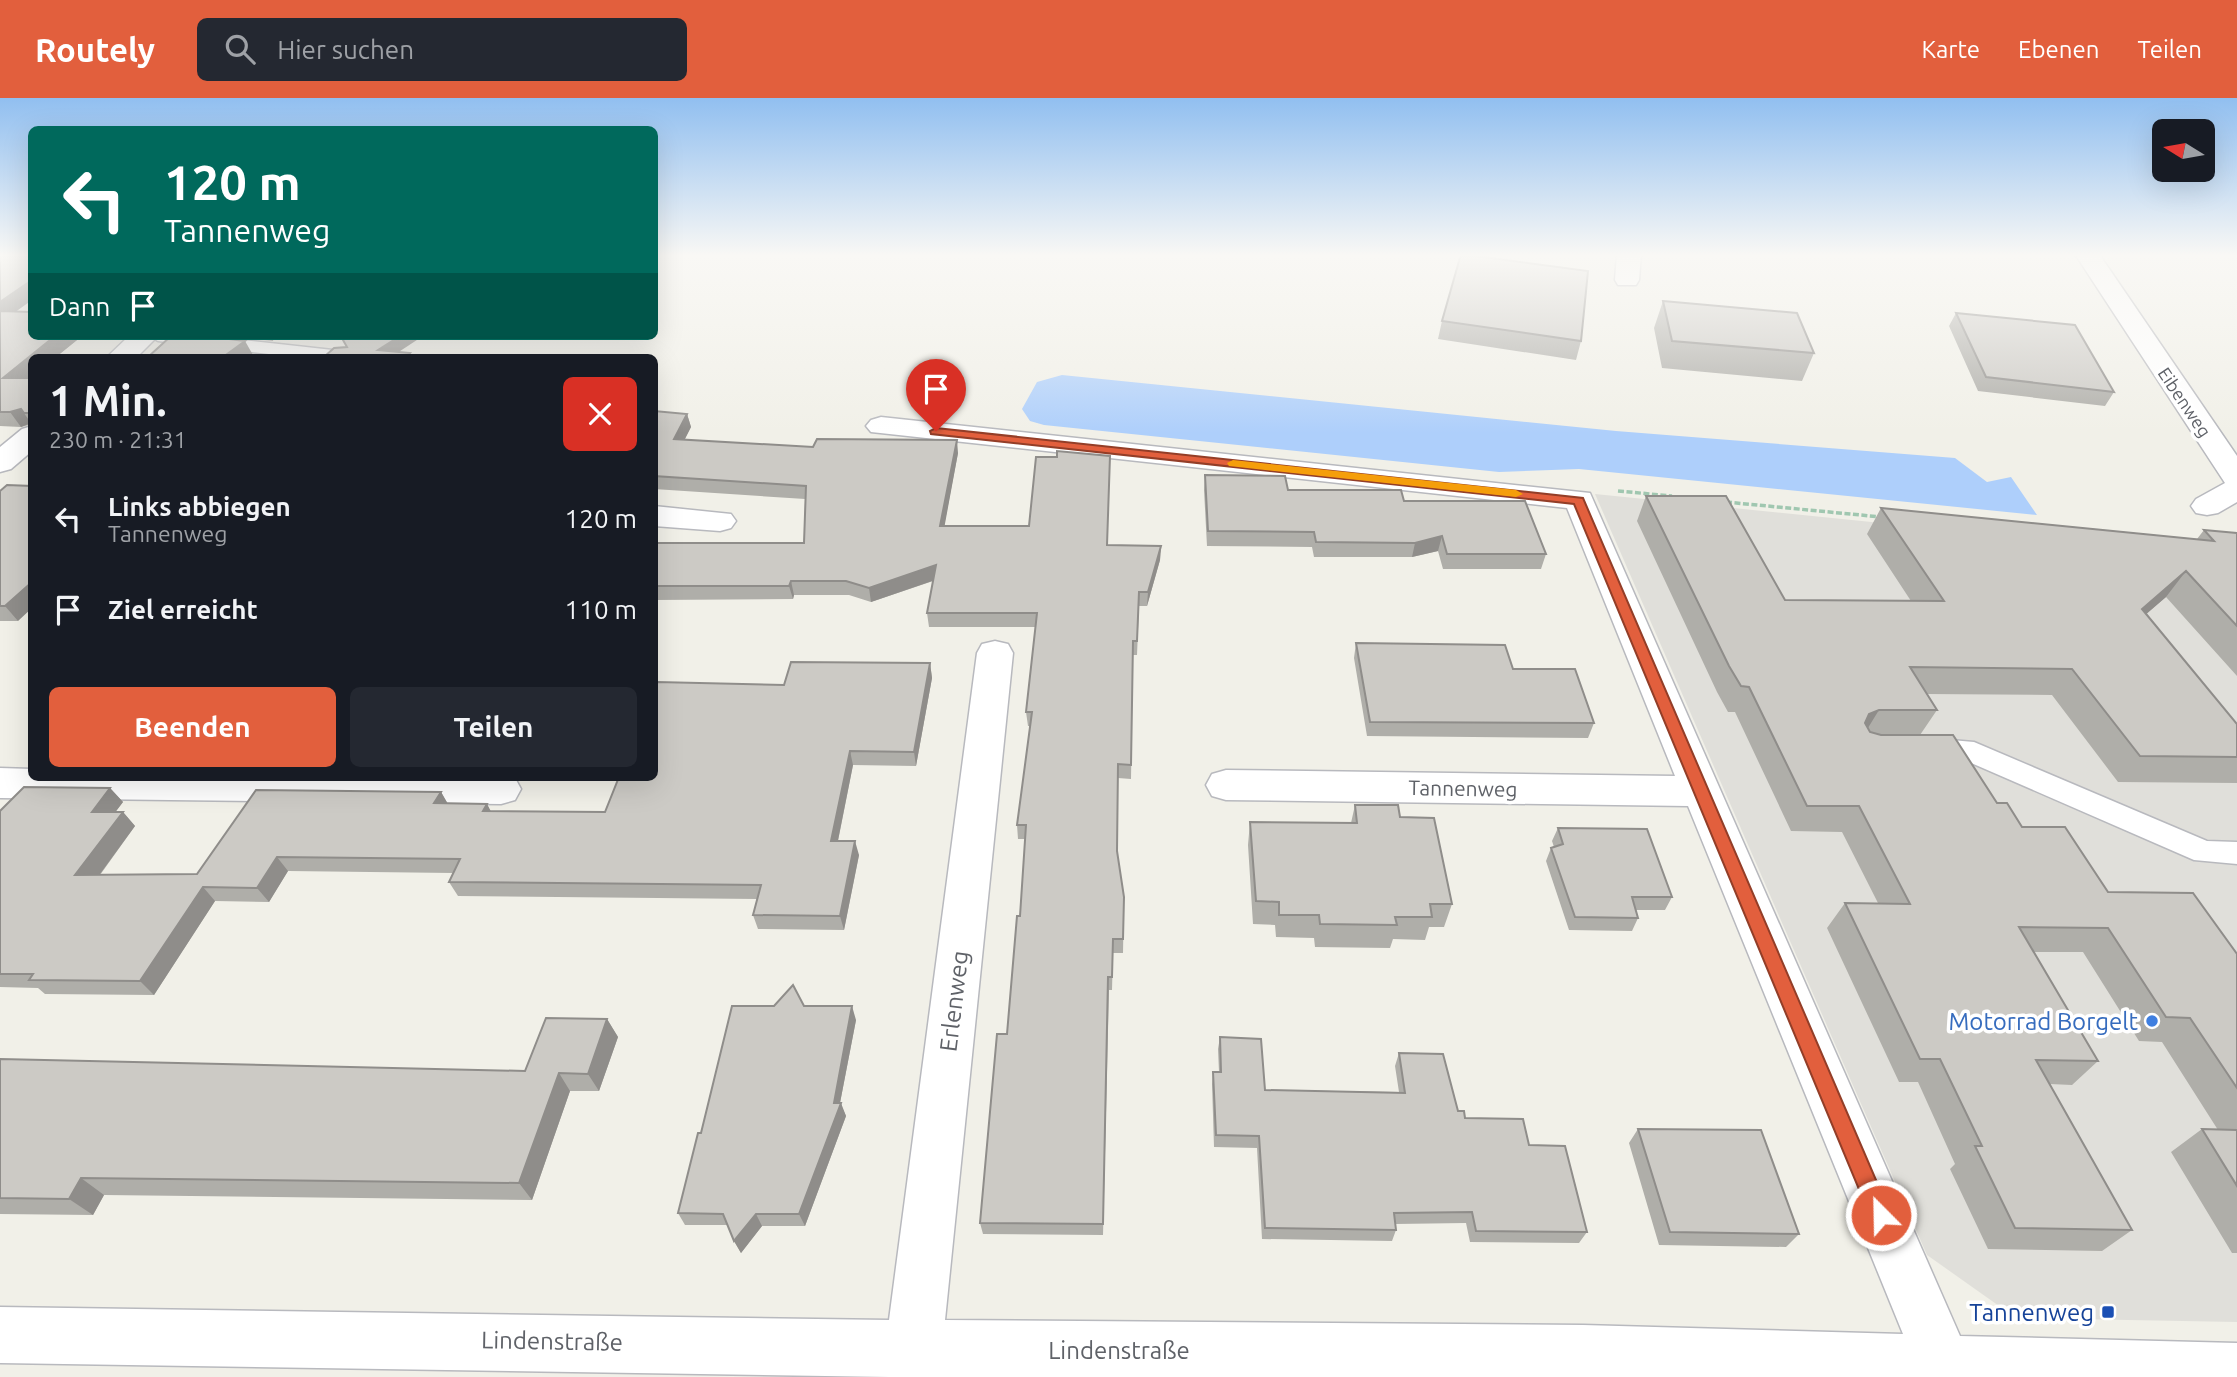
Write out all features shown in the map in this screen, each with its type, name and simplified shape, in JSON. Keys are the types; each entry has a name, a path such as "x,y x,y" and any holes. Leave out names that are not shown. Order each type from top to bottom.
{"street":[{"name":"Eibenweg","path":"2127,314 2237,479"},
{"path":"124,354 140,340"},
{"path":"881,426 1579,500 1944,1365"},
{"path":"0,463 28,438"},
{"path":"0,471 28,473"},
{"path":"2207,506 2237,489"},
{"path":"658,516 720,521"},
{"name":"Erlenweg","path":"914,1349 995,653"},
{"path":"0,783 192,781 501,789"},
{"name":"Tannenweg","path":"1226,785 1701,791"},
{"name":"Lindenstraße","path":"0,1335 593,1342 819,1362 914,1349 1586,1365 1944,1365 2237,1372"}],"lane":[{"path":"193,340 316,354"},
{"path":"1902,748 1965,749 2204,852 2237,853"}],"path":[{"path":"1567,499 1578,487 1674,496"},
{"path":"1716,500 1895,519"}],"shaded area":[{"path":"1595,494 2237,559 2237,1322 2016,1318 1927,1255"}],"water":[{"path":"1062,375 1616,431 1955,458 1987,482 2011,477 2037,515 1579,469 1499,472 1044,425 1030,421 1022,409 1037,382"}],"building":[{"path":"0,314 28,314 28,340 50,340 33,354 28,354 28,358 3,378 28,378 28,413 21,409 0,412"},
{"path":"1444,314 1584,314 1581,341 1442,321"},
{"path":"1666,314 1797,314 1814,353 1672,341"},
{"path":"1956,314 2075,325 2114,392 1986,377"},
{"path":"167,340 245,341 227,354 151,354"},
{"path":"343,340 394,340 378,350 410,353 327,354 334,348 347,347"},
{"path":"658,411 687,414 674,439 813,447 817,439 957,440 940,526 1029,526 1036,457 1057,457 1057,451 1110,456 1107,545 1161,546 1148,592 1139,592 1137,641 1133,641 1131,765 1118,764 1117,851 1124,897 1123,939 1113,939 1112,977 1108,977 1103,1224 980,1223 997,1034 1007,1034 1017,916 1020,916 1026,825 1017,825 1032,712 1026,712 1037,613 927,613 936,565 869,588 846,581 791,581 789,586 658,586 658,543 804,543 806,486 658,476"},
{"path":"1205,475 1285,476 1288,490 1401,490 1404,501 1525,501 1546,554 1447,554 1442,536 1415,543 1316,542 1314,532 1208,531"},
{"path":"7,485 28,486 28,586 5,606 0,606 0,491"},
{"path":"1646,496 1726,496 1785,600 1944,601 1881,508 2214,541 2204,530 2237,533 2237,626 2186,571 2142,609 2237,724 2237,757 2140,756 2072,669 1910,667 1937,710 1879,710 1869,714 1865,723 1870,732 1881,735 1953,735 1997,803 2007,803 2022,827 2065,827 2108,892 2193,893 2237,954 2237,1088 2190,1018 2166,1017 2108,928 2019,927 2098,1061 2036,1060 2132,1230 2015,1228 1975,1146 1982,1146 1940,1059 1920,1059 1845,903 1910,904 1859,806 1807,806 1749,687 1741,686 1729,666"},
{"path":"1356,643 1505,645 1513,669 1575,669 1594,723 1370,722"},
{"path":"791,662 930,663 914,752 850,751 831,841 855,841 840,916 753,915 761,885 449,882 460,859 277,857 257,888 203,887 140,981 29,980 33,974 0,974 0,811 24,787 110,788 92,812 123,812 75,875 197,874 256,790 441,792 434,803 487,804 483,811 605,812 617,781 658,781 658,682 784,685"},
{"path":"1355,805 1398,805 1400,817 1434,818 1452,904 1430,904 1432,917 1395,917 1397,925 1320,924 1319,915 1279,915 1279,902 1256,901 1250,822 1357,823"},
{"path":"1558,828 1647,829 1672,897 1632,897 1638,918 1575,917 1551,848 1563,844"},
{"path":"793,985 804,1006 852,1006 834,1103 841,1103 799,1214 756,1214 734,1241 723,1214 678,1213 732,1006 774,1006"},
{"path":"546,1018 607,1019 588,1074 559,1073 519,1183 81,1178 69,1199 0,1198 0,1059 525,1071"},
{"path":"1220,1037 1261,1039 1265,1090 1405,1093 1399,1053 1443,1054 1458,1111 1464,1111 1465,1118 1523,1119 1529,1145 1565,1146 1587,1232 1476,1231 1472,1212 1394,1213 1396,1230 1265,1228 1259,1136 1216,1135 1213,1072 1221,1072"},
{"path":"1638,1129 1761,1130 1799,1234 1670,1232"},
{"path":"2202,1129 2237,1130 2237,1186"}],"slow traffic":[{"path":"1233,463 1516,494"}],"place":[{"name":"Motorrad Borgelt","path":"2152,1021"},
{"name":"Tannenweg","path":"2108,1312"}],"route":[{"path":"936,431 1579,500 1881,1215"}]}
